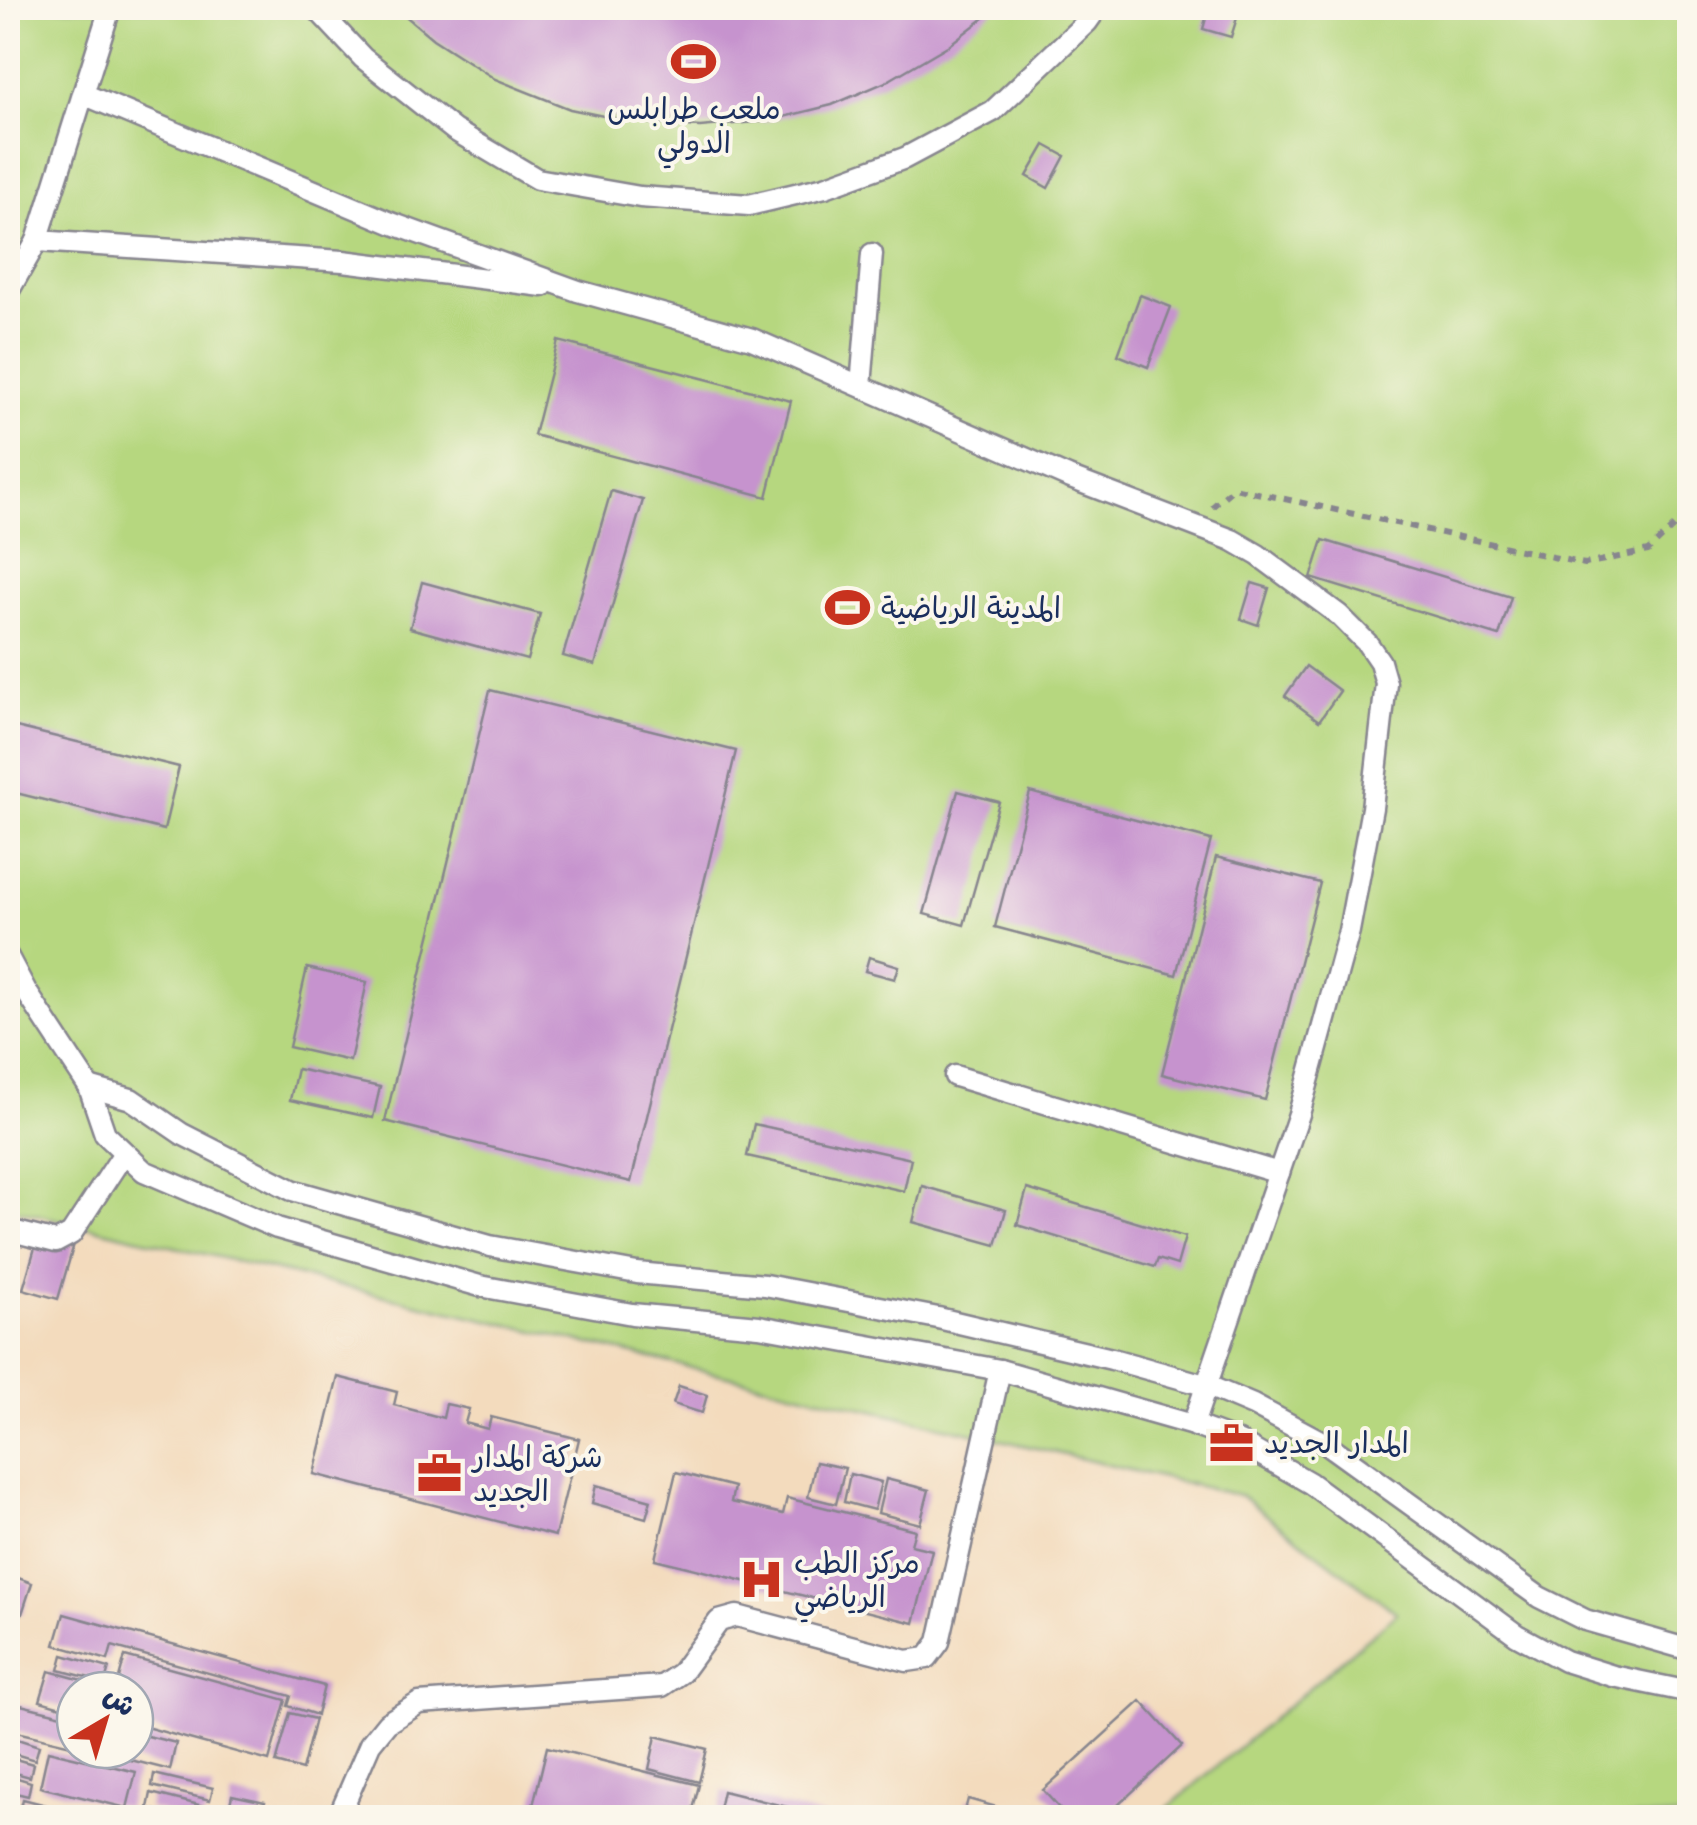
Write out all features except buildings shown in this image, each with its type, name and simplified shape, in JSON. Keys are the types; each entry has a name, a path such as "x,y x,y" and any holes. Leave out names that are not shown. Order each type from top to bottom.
{"lane":[{"path":"8,292 37,241 110,8"},
{"path":"316,8 363,58 454,130 537,179 640,197 748,205 825,187 904,158 993,112 1088,22 1096,8"},
{"path":"83,94 391,223 578,291 752,339 1068,477 1192,524 1258,555 1339,615 1367,643 1380,662 1386,683 1372,808 1349,931 1317,1053 1279,1174 1193,1425"},
{"path":"37,241 343,261 578,291"},
{"path":"861,386 872,254"},
{"path":"8,957 89,1087 104,1134 144,1171 277,1228 480,1286 632,1314 759,1326 1000,1370 1193,1425 1239,1442 1296,1474 1517,1635 1566,1661 1613,1676 1690,1692"},
{"path":"954,1076 1279,1174"},
{"path":"89,1087 131,1099 182,1134 292,1190 490,1246 638,1273 765,1285 938,1318 1208,1386 1254,1405 1328,1445 1539,1597 1586,1620 1690,1650"},
{"path":"8,1230 56,1242 71,1234 124,1153"},
{"path":"338,1818 370,1744 387,1722 420,1703 662,1686 681,1673 719,1622 737,1616 907,1661 928,1658 939,1642 1000,1370"}],"path":[{"path":"1192,524 1234,488 1585,564 1648,551 1690,510"}],"green space":[{"name":"المدينة الرياضية","path":"8,8 1689,8 1689,1817 1157,1817 1397,1613 1241,1496 8,1208"}],"place":[{"name":"ملعب طرابلس الدولي","path":"694,62"},
{"name":"المدينة الرياضية","path":"848,608"},
{"name":"المدار الجديد","path":"1231,1443"},
{"name":"شركة المدار الجديد","path":"440,1474"},
{"name":"مركز الطب الرياضي","path":"761,1580"}]}
